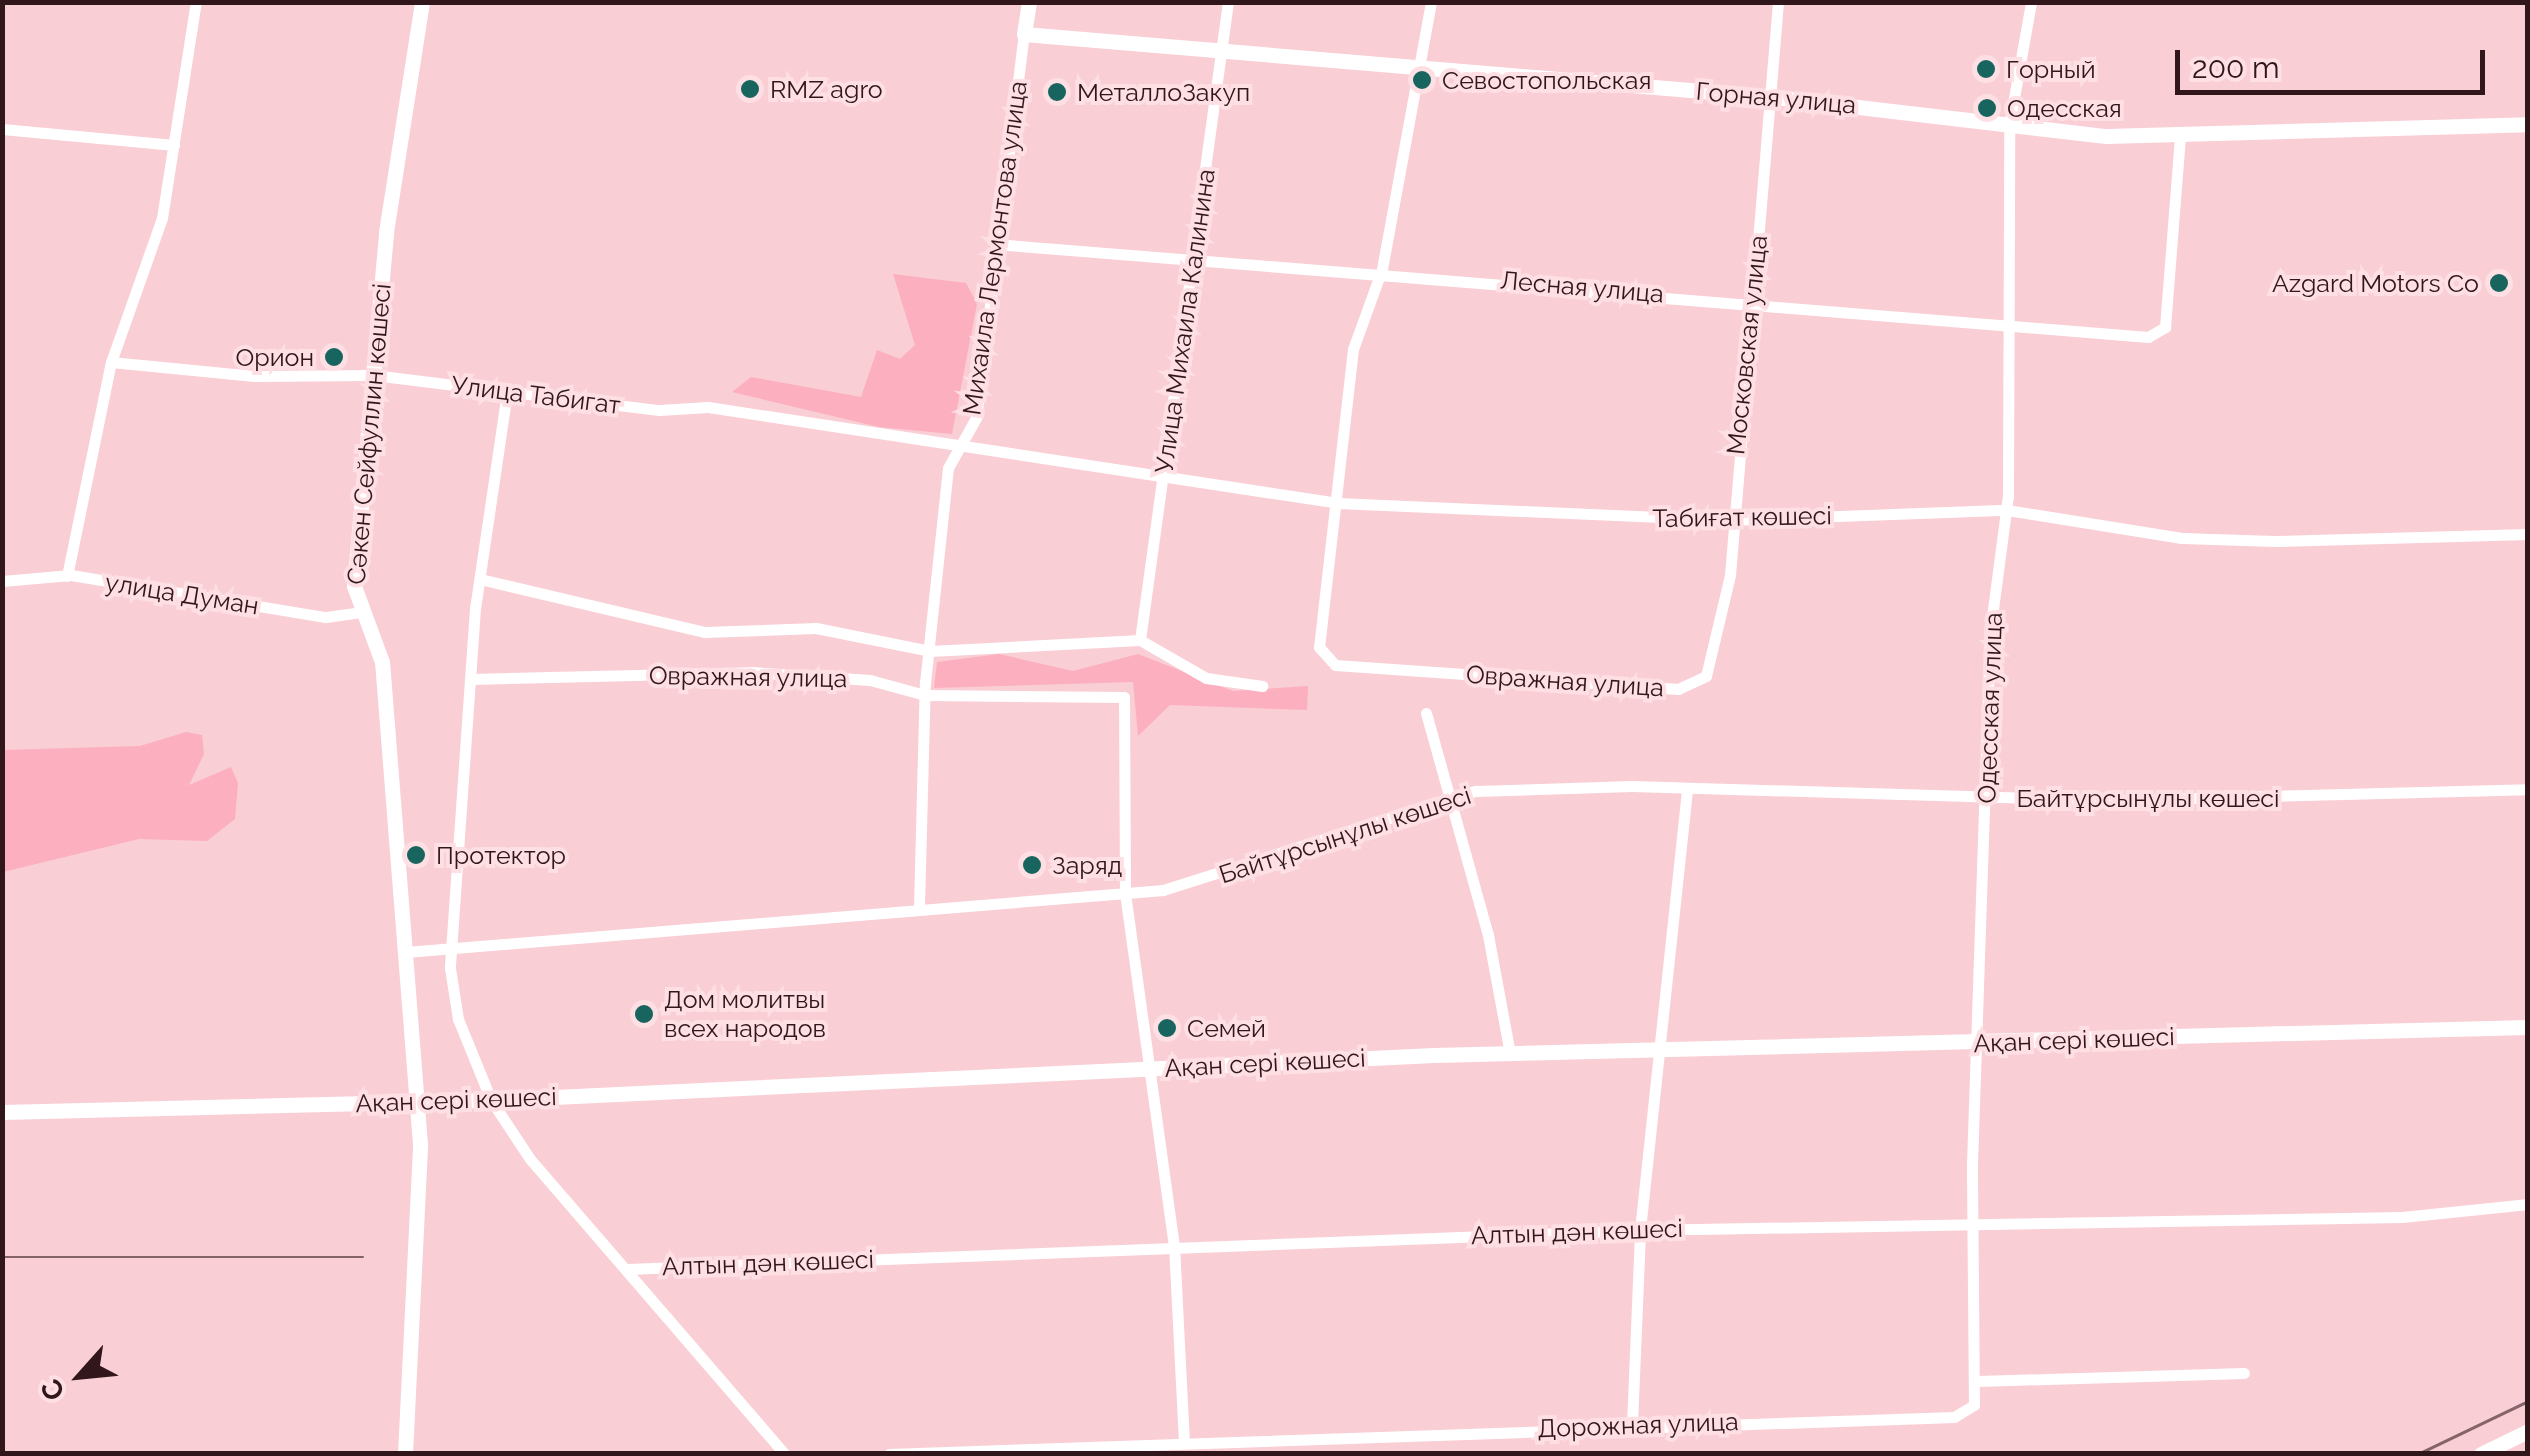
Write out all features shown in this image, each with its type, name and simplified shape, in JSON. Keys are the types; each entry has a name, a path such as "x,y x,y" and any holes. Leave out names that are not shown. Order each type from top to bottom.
{"street":[{"path":"67,576 112,362 162,218 196,2"},
{"name":"Сәкен Сейфуллин көшесі","path":"405,1454 417,1102 382,662 354,586 372,374 422,2"},
{"name":"Михаила Лермонтова улица","path":"919,906 925,695 948,468 976,418 995,244 1029,2"},
{"name":"Улица Михаила Калинина","path":"1140,640 1228,2"},
{"path":"1338,503 1353,349 1382,269 1431,2"},
{"name":"Московская улица","path":"1700,684 1724,614 1750,302 1773,97 1778,2"},
{"name":"Одесская улица","path":"1966,1414 1977,1381 1971,1226 1990,632 2007,510 2002,329 2009,126 2032,2"},
{"name":"Горная улица","path":"1024,34 1221,57 1773,97 2009,126 2180,137 2528,124"},
{"path":"2,129 174,146"},
{"name":"Лесная улица","path":"995,244 1194,261 1382,269 2002,329 2148,337 2165,327 2180,137"},
{"name":"Улица Табигат","path":"112,362 254,376 372,374 507,392 708,407 958,448"},
{"path":"507,392 480,579 471,678 452,948 458,1018 491,1100 626,1269 785,1454"},
{"name":"Табиғат көшесі","path":"958,448 1164,472 1338,503 1730,520 2007,510 2182,538 2528,534"},
{"name":"Овражная улица","path":"1338,503 1319,647 1335,665 1700,684"},
{"name":"улица Думан","path":"2,581 67,576 326,617 361,612"},
{"name":"Овражная улица","path":"480,579 704,632 816,628 930,652 1140,640"},
{"path":"1140,640 1206,678 1262,686"},
{"name":"Овражная улица","path":"471,678 752,672 870,680 925,695 1124,697 1125,893"},
{"path":"1426,713 1510,1054"},
{"name":"Байтұрсынұлы көшесі","path":"406,952 919,906 1125,893 1220,876 1449,800 1593,787 1986,796 2437,798 2528,789"},
{"path":"1632,1424 1640,1230 1686,792"},
{"path":"1125,893 1174,1245 1184,1443"},
{"name":"Ақан сері көшесі","path":"2,1112 491,1100 1510,1054 2528,1027"},
{"name":"Алтын дән көшесі","path":"626,1269 1640,1230 2402,1216 2528,1204"},
{"path":"1977,1381 2244,1373"},
{"name":"Дорожная улица","path":"889,1454 1184,1443 1234,1448 1632,1424 1966,1414"},
{"path":"2481,1454 2528,1430"}],"shaded area":[{"path":"893,274 966,283 977,304 952,434 879,427 732,392 751,377 861,397 877,350 900,359 915,345"},
{"path":"999,654 1073,671 1138,654 1233,691 1308,686 1307,710 1170,705 1138,736 1133,682 934,688 937,662"},
{"path":"186,732 202,735 204,754 189,785 231,767 238,783 235,819 207,841 139,839 3,872 3,750 140,746"}],"railway":[{"path":"2,1257 363,1257"},
{"path":"2418,1454 2528,1401"}],"place":[{"name":"Горный","path":"1986,69"},
{"name":"Севостопольская","path":"1422,80"},
{"name":"RMZ agro","path":"750,89"},
{"name":"МеталлоЗакуп","path":"1057,92"},
{"name":"Одесская","path":"1987,108"},
{"name":"Azgard Motors Co","path":"2499,283"},
{"name":"Орион","path":"334,357"},
{"name":"Протектор","path":"416,855"},
{"name":"Заряд","path":"1032,865"},
{"name":"Дом молитвы всех народов","path":"644,1014"},
{"name":"Семей","path":"1167,1028"}]}
